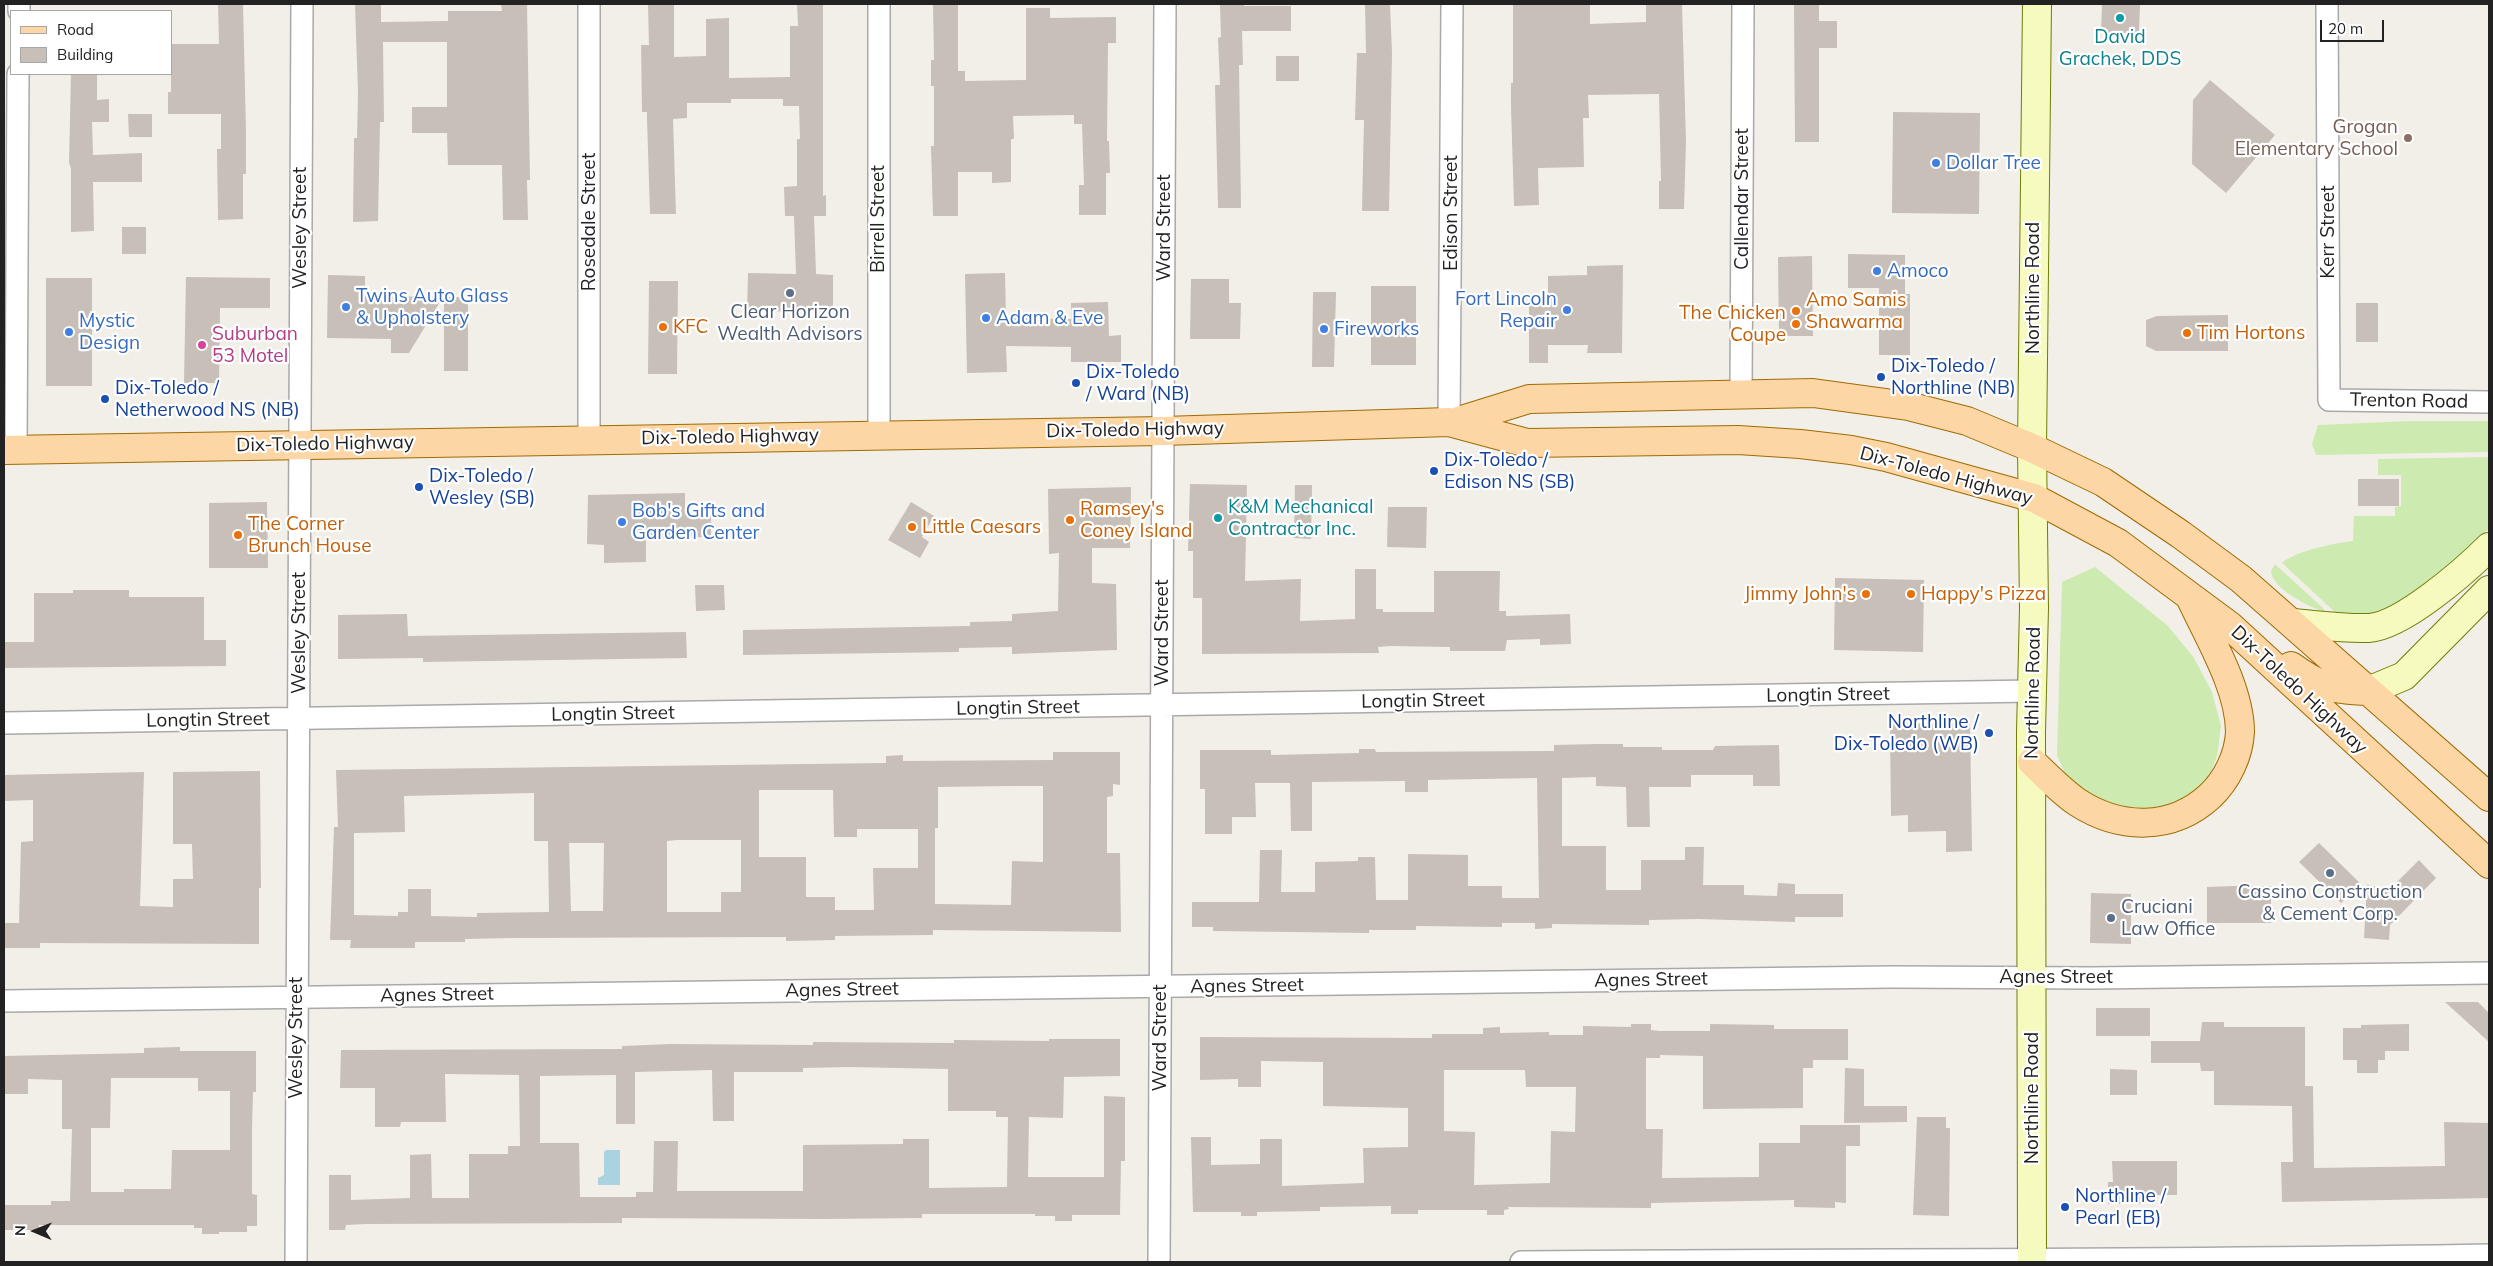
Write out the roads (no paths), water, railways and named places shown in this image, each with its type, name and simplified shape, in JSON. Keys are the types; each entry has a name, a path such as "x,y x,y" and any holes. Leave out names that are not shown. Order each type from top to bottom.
{"main road":[{"name":"Northline Road","path":"2032,1261 2034,498 2032,448 2037,4"},
{"name":"Dix-Toledo Highway","path":"10,450 1163,430 1452,422 1530,400 1741,394 1813,393 1908,406 1967,421 2032,448 2111,487 2241,580 2489,797"},
{"name":"Dix-Toledo Highway","path":"1452,422 1526,443 1738,440 1800,444 1886,457 2034,498 2118,542 2230,626 2489,864"},
{"path":"2292,623 2370,628 2392,621 2409,612 2489,547"},
{"path":"2230,626 2266,647 2313,682 2340,690 2368,691 2404,676 2489,590"},
{"path":"2032,762 2076,801 2110,818 2131,823 2166,821 2182,815 2196,807 2216,790 2225,779 2239,743 2239,722 2231,686 2188,593"}],"street":[{"name":"Wesley Street","path":"296,1262 302,4"},
{"name":"Rosedale Street","path":"589,4 589,440"},
{"name":"Birrell Street","path":"879,4 879,435"},
{"name":"Ward Street","path":"1159,1262 1165,4"},
{"name":"Edison Street","path":"1452,4 1452,422"},
{"name":"Callendar Street","path":"1741,394 1743,4"},
{"name":"Kerr Street","path":"2327,4 2329,400"},
{"path":"10,450 18,75"},
{"name":"Trenton Road","path":"2329,400 2489,402"},
{"name":"Longtin Street","path":"4,724 2032,691"},
{"name":"Agnes Street","path":"4,1001 296,996 2489,973"},
{"path":"1521,1262 2032,1261 2489,1255"}],"water":[{"path":"606,1150 620,1150 620,1185 598,1185 598,1178 604,1175 604,1152"}],"place":[{"name":"David Grachek, DDS","path":"2120,18"},
{"name":"Grogan Elementary School","path":"2408,138"},
{"name":"Dollar Tree","path":"1936,163"},
{"name":"Amoco","path":"1877,271"},
{"name":"Clear Horizon Wealth Advisors","path":"790,293"},
{"name":"Twins Auto Glass & Upholstery","path":"346,307"},
{"name":"Fort Lincoln Repair","path":"1567,310"},
{"name":"Amo Samis Shawarma","path":"1796,311"},
{"name":"Adam & Eve","path":"986,318"},
{"name":"The Chicken Coupe","path":"1796,324"},
{"name":"KFC","path":"663,327"},
{"name":"Fireworks","path":"1324,329"},
{"name":"Mystic Design","path":"69,332"},
{"name":"Tim Hortons","path":"2187,333"},
{"name":"Suburban 53 Motel","path":"202,345"},
{"name":"Dix-Toledo / Northline (NB)","path":"1881,377"},
{"name":"Dix-Toledo / Ward (NB)","path":"1076,383"},
{"name":"Dix-Toledo / Netherwood NS (NB)","path":"105,399"},
{"name":"Dix-Toledo / Edison NS (SB)","path":"1434,471"},
{"name":"Dix-Toledo / Wesley (SB)","path":"419,487"},
{"name":"K&M Mechanical Contractor Inc.","path":"1218,518"},
{"name":"Ramsey's Coney Island","path":"1070,520"},
{"name":"Bob's Gifts and Garden Center","path":"622,522"},
{"name":"Little Caesars","path":"912,527"},
{"name":"The Corner Brunch House","path":"238,535"},
{"name":"Jimmy John's","path":"1866,594"},
{"name":"Happy's Pizza","path":"1911,594"},
{"name":"Northline / Dix-Toledo (WB)","path":"1989,733"},
{"name":"Cassino Construction & Cement Corp.","path":"2330,873"},
{"name":"Cruciani Law Office","path":"2111,918"},
{"name":"Northline / Pearl (EB)","path":"2065,1207"}]}
